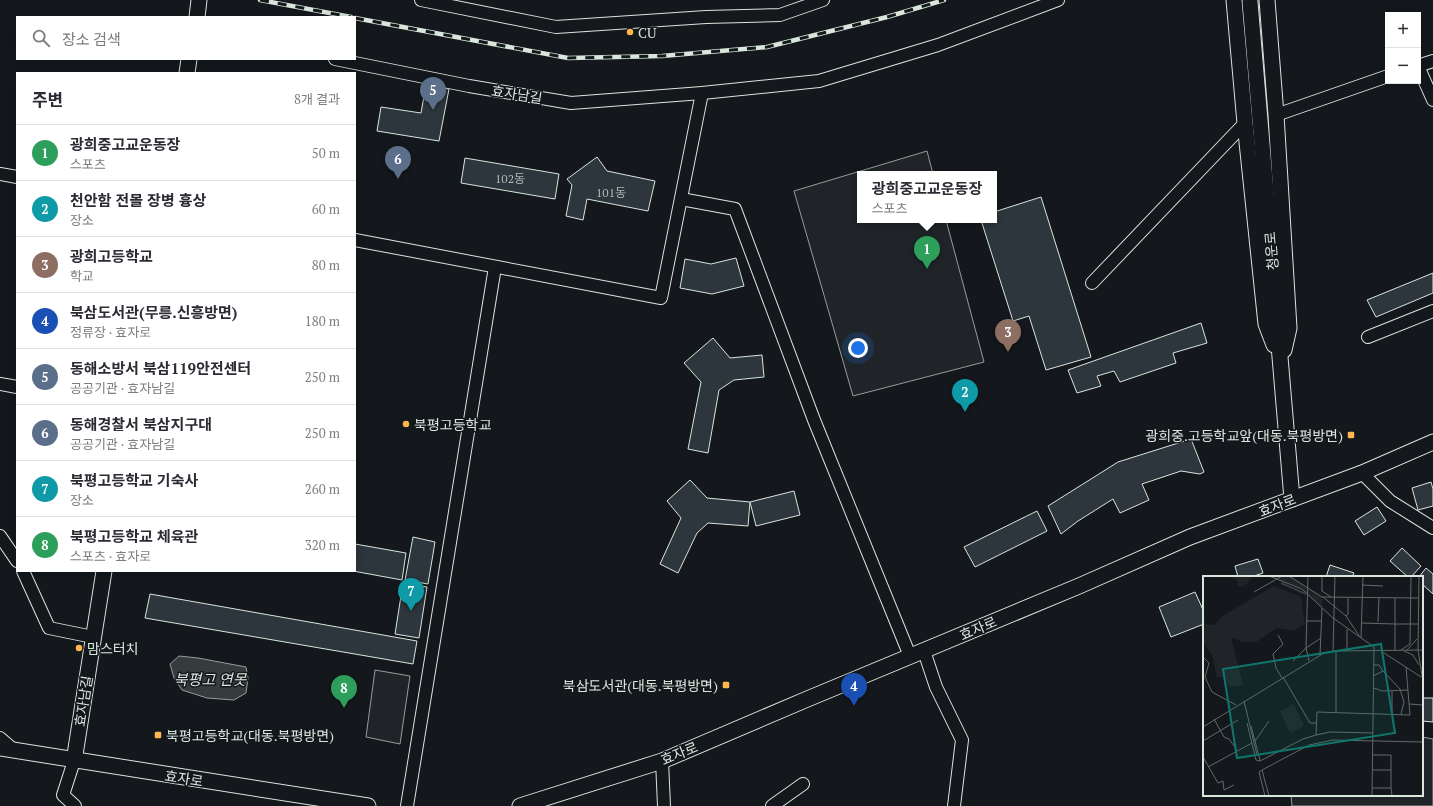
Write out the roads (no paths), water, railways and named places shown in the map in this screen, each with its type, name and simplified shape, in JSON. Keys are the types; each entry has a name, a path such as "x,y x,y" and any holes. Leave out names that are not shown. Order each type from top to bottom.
{"street":[{"path":"197,16 199,0"},
{"path":"422,0 556,27 706,17 780,15 823,0"},
{"name":"효자남길","path":"340,60 469,86 571,103 702,93 819,82 938,45 1058,0"},
{"path":"1234,0 1266,324 1281,365"},
{"path":"1267,0 1276,115 1289,328 1281,365"},
{"name":"청운로","path":"1250,2 1292,499"},
{"path":"187,72 189,60"},
{"path":"1421,65 1433,61"},
{"path":"1421,73 1433,100"},
{"path":"1276,115 1385,77"},
{"path":"356,240 661,298 702,93"},
{"path":"1092,283 1245,123"},
{"path":"0,177 16,177"},
{"path":"681,199 735,209 814,420 917,654 936,687 962,740 954,806"},
{"path":"407,806 495,267"},
{"path":"1368,338 1433,311"},
{"path":"0,384 16,387"},
{"name":"효자로","path":"520,806 552,801 662,761 1079,586 1190,537 1362,473 1433,442"},
{"path":"1362,473 1390,501 1433,528"},
{"path":"0,536 16,560"},
{"path":"23,572 49,628 93,637"},
{"name":"효자남길","path":"74,761 104,572"},
{"path":"0,738 7,750"},
{"name":"효자로","path":"7,750 305,801 368,806"},
{"path":"74,761 63,795 75,806"},
{"path":"662,761 664,806"},
{"path":"772,806 803,784"}],"water":[{"name":"북평고 연못","path":"179,656 246,667 248,678 246,693 234,700 207,698 182,690 174,678 170,664"}],"railway":[{"path":"260,0 346,16"},
{"path":"356,18 568,58 662,56 767,47 887,17 944,0"}],"place":[{"name":"CU","path":"630,32"},
{"name":"동해소방서 북삼119안전센터","path":"433,110"},
{"name":"동해경찰서 북삼지구대","path":"398,179"},
{"name":"광희중고교운동장","path":"927,269"},
{"name":"광희고등학교","path":"1008,352"},
{"name":"천안함 전몰 장병 흉상","path":"965,412"},
{"name":"북평고등학교","path":"406,424"},
{"name":"광희중.고등학교앞(대동.북평방면)","path":"1351,435"},
{"name":"북평고등학교 기숙사","path":"411,611"},
{"name":"맘스터치","path":"79,648"},
{"name":"북삼도서관(대동.북평방면)","path":"726,685"},
{"name":"북삼도서관(무릉.신흥방면)","path":"854,706"},
{"name":"북평고등학교 체육관","path":"344,708"},
{"name":"북평고등학교(대동.북평방면)","path":"158,735"}]}
